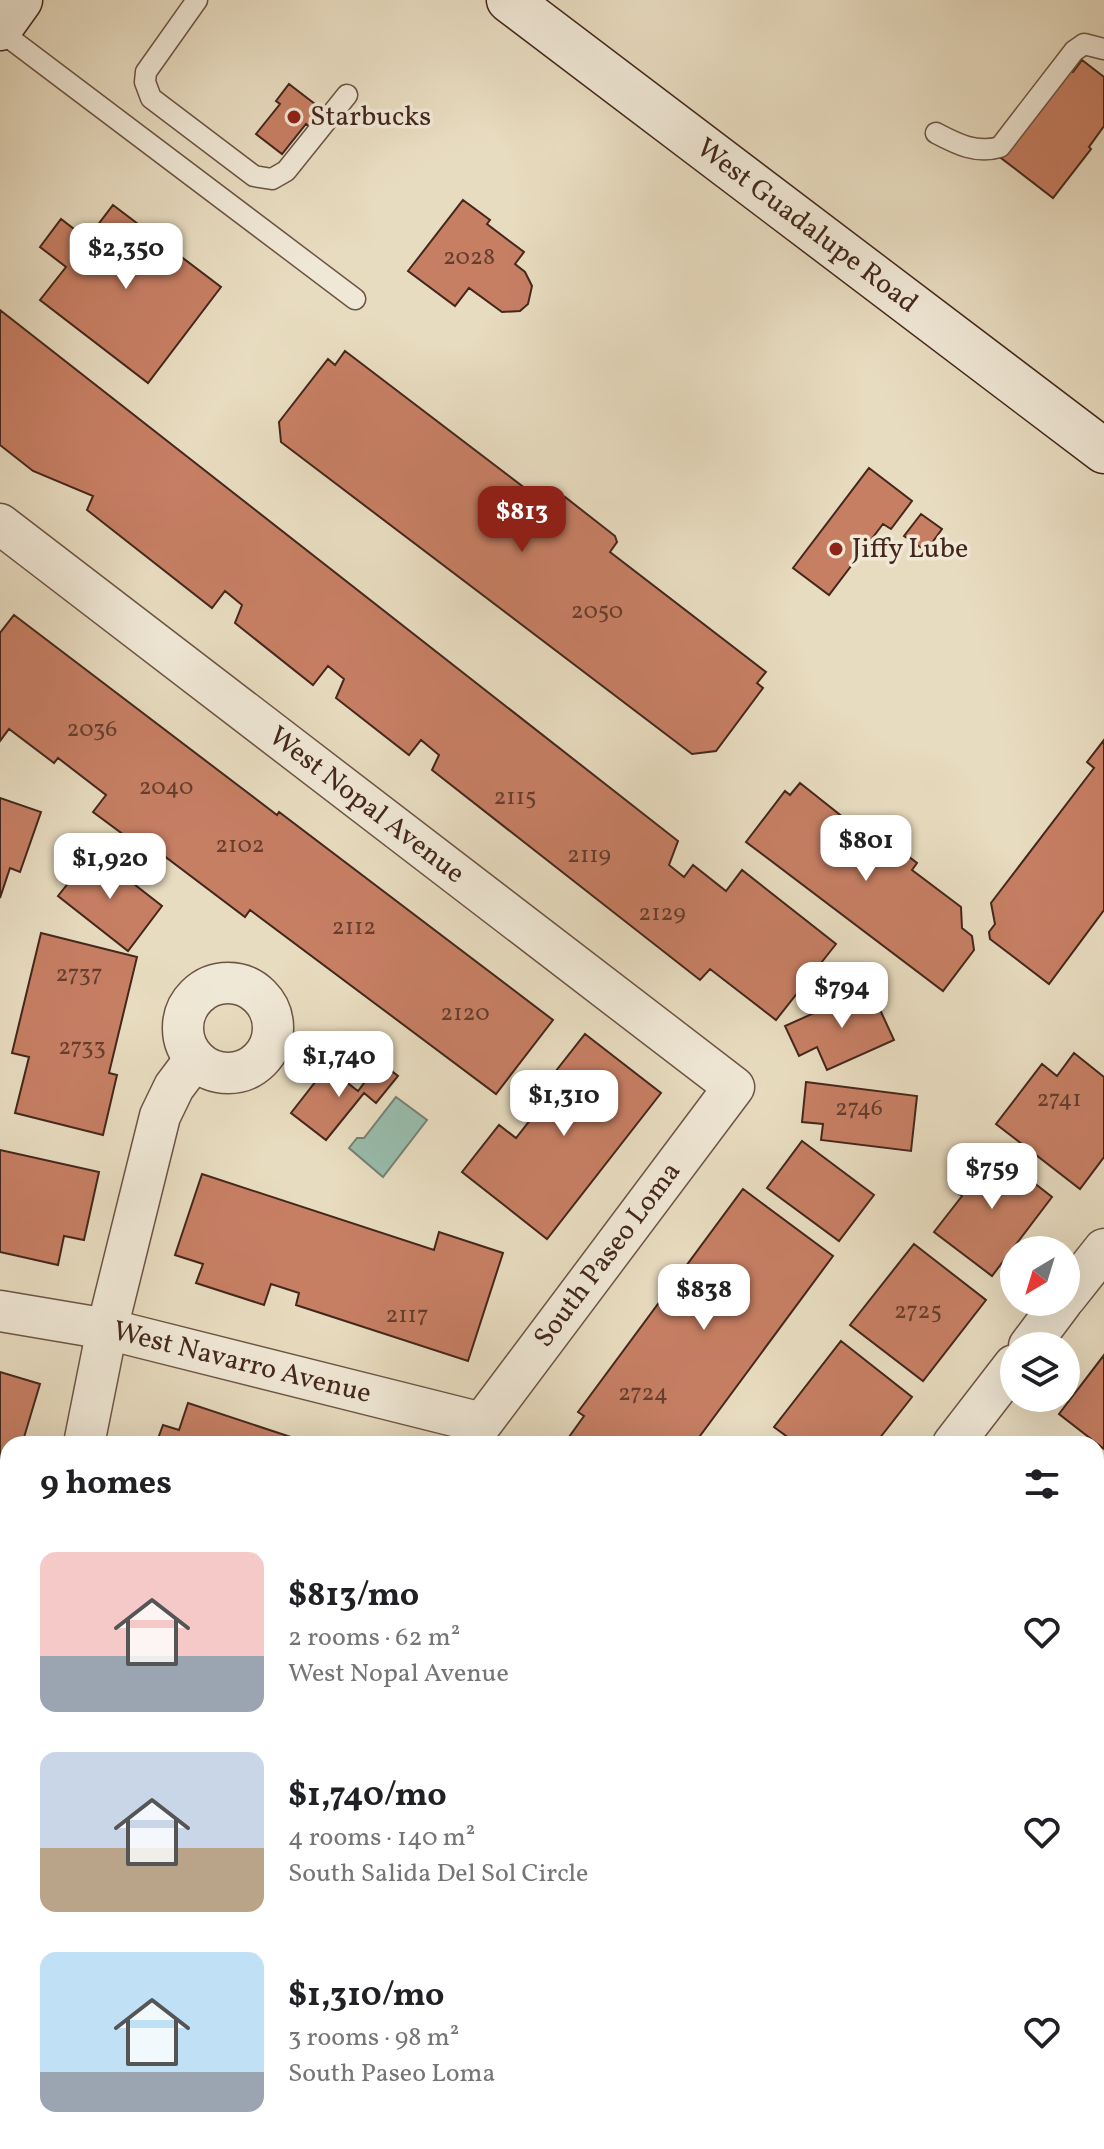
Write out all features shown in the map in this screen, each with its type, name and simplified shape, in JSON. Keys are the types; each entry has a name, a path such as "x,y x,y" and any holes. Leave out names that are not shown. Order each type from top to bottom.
{"main road":[{"path":"0,29 20,0"},
{"name":"West Guadalupe Road","path":"509,0 1104,451"}],"street":[{"name":"West Nopal Avenue","path":"0,525 734,1087"},
{"path":"86,1436 107,1329 160,1116 174,1087 195,1059"},
{"name":"South Paseo Loma","path":"482,1423 734,1087"},
{"path":"1080,1280 1104,1249"},
{"name":"West Navarro Avenue","path":"0,1311 107,1329 482,1423"},
{"path":"1040,1332 1052,1316"},
{"path":"959,1436 1000,1383"}],"lane":[{"path":"197,0 146,72 145,82 151,98 254,176 272,179 286,171 347,95"},
{"path":"0,29 355,299"},
{"path":"936,133 968,148 987,151 1000,147 1074,51 1084,44 1104,49"}],"shaded area":[{"path":"396,1097 427,1120 383,1177 349,1148 357,1138 364,1138"}],"building":[{"path":"1082,60 1104,77 1104,126 1089,147 1091,149 1053,198 1001,158 1070,69 1073,72"},
{"name":"Starbucks","path":"289,84 324,111 311,128 306,124 282,154 256,134 280,104 276,101"},
{"path":"463,200 490,220 487,224 524,252 515,264 525,272 532,286 528,304 520,311 502,312 469,288 455,306 408,271"},
{"path":"113,205 221,287 148,383 40,300 66,267 40,247 61,219 87,239"},
{"path":"0,310 678,841 669,865 684,877 693,865 726,891 742,870 836,944 776,1020 710,969 700,980 432,770 439,755 421,740 409,755 336,698 344,679 328,666 313,685 235,623 242,605 225,591 212,608 87,510 93,496 33,471 0,445"},
{"path":"345,351 555,511 565,497 615,536 617,542 610,552 766,672 757,683 763,688 716,751 692,754 281,442 279,422 328,359 335,365"},
{"name":"Jiffy Lube","path":"869,468 912,501 891,529 883,524 829,595 793,568"},
{"path":"921,514 942,529 926,551 904,536"},
{"path":"14,615 553,1020 496,1094 250,910 245,917 147,843 143,849 93,812 106,795 58,758 54,763 9,729 0,741 0,633"},
{"path":"1104,740 1104,910 1049,984 990,939 989,932 995,924 991,903 1094,768 1087,762"},
{"path":"800,783 863,833 869,826 917,863 912,870 961,907 962,928 972,936 974,950 943,991 746,842 785,791 790,795"},
{"path":"0,798 41,812 20,872 10,868 0,898"},
{"path":"93,852 162,906 128,951 58,896"},
{"path":"41,933 137,957 109,1073 117,1075 103,1135 15,1113 29,1057 12,1053"},
{"path":"870,988 894,1040 827,1070 817,1047 799,1056 785,1026"},
{"path":"585,1034 661,1093 547,1239 462,1172 499,1125 516,1138 556,1087 548,1081"},
{"path":"1074,1053 1104,1077 1104,1157 1080,1189 996,1124 1042,1064 1057,1076"},
{"path":"380,1062 398,1076 376,1103 364,1093 326,1140 291,1113 327,1067 358,1091"},
{"path":"806,1082 917,1096 911,1151 821,1140 823,1124 802,1122"},
{"path":"802,1141 874,1195 839,1241 767,1188"},
{"path":"987,1146 1052,1197 1022,1236 1000,1236 1000,1265 992,1276 934,1232 962,1196 953,1190"},
{"path":"0,1150 99,1172 84,1240 64,1236 58,1265 0,1252"},
{"path":"202,1174 434,1250 439,1232 503,1253 468,1361 296,1305 299,1293 271,1284 264,1305 196,1283 203,1264 175,1255"},
{"path":"743,1189 833,1256 700,1436 570,1436 584,1416 578,1412"},
{"path":"914,1244 986,1300 923,1381 850,1325"},
{"path":"841,1341 912,1397 881,1436 786,1436 774,1427"},
{"path":"1104,1355 1104,1436 1087,1436 1059,1414 1080,1412 1080,1386"},
{"path":"0,1372 40,1384 24,1436 0,1436"},
{"path":"188,1403 288,1436 159,1436 163,1425 179,1430"}],"place":[{"name":"Starbucks","path":"294,117"},
{"name":"Jiffy Lube","path":"836,549"}]}
